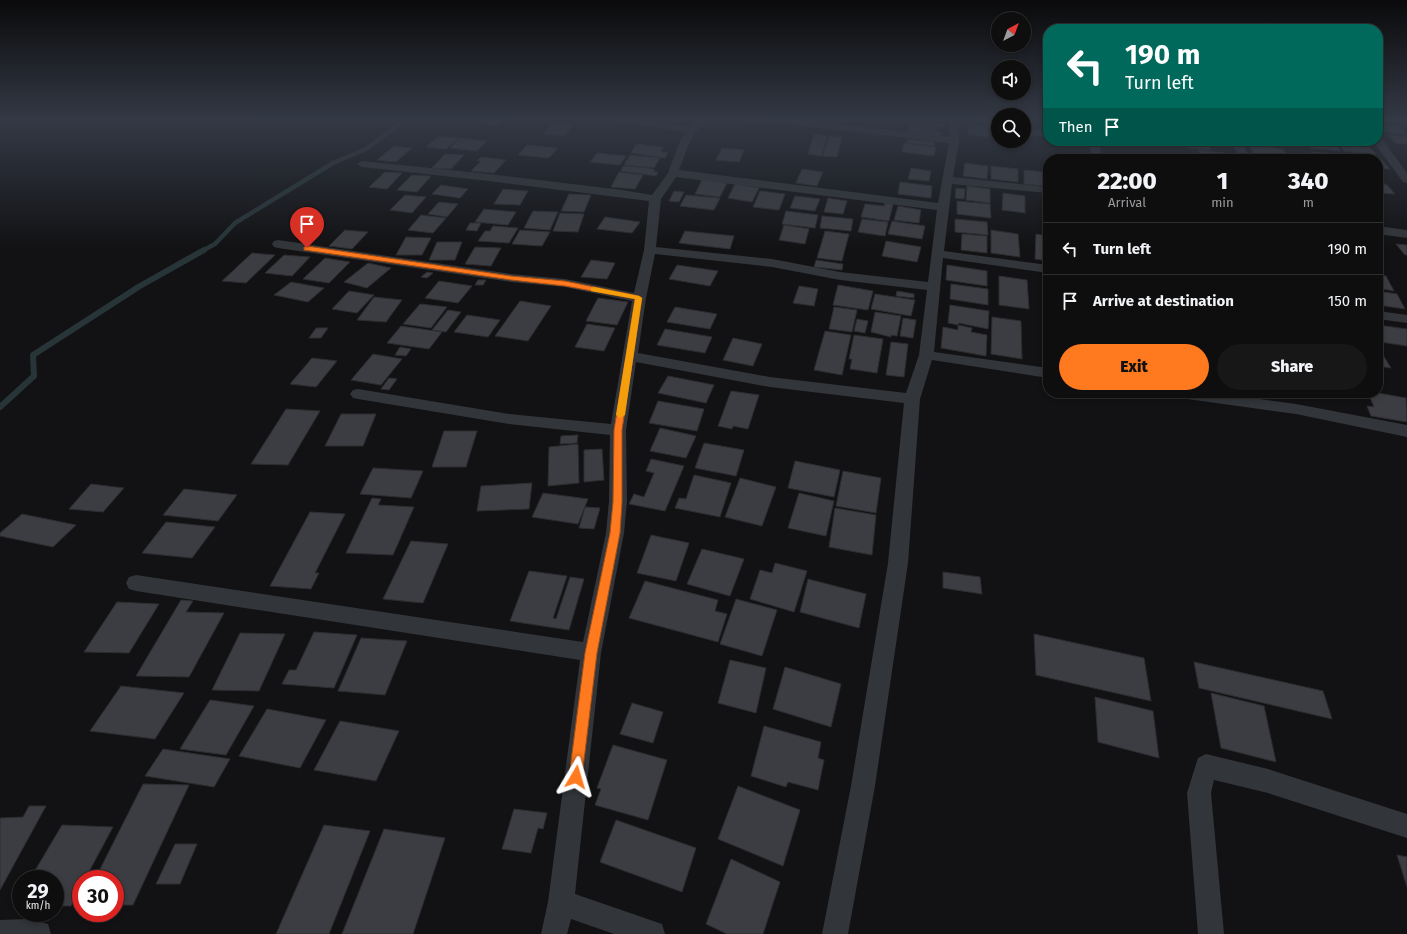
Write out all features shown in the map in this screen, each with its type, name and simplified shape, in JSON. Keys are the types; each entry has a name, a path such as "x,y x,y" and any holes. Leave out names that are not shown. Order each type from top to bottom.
{"street":[{"path":"554,934 560,902 591,653 615,533 618,502 618,430 639,298 650,250 655,199 673,173 677,162"},
{"path":"835,934 863,786 898,563 912,399 926,355 943,207 950,162"},
{"path":"1393,162 1407,180"},
{"path":"362,164 459,173 578,188 627,192 655,199"},
{"path":"673,173 943,207"},
{"path":"947,180 1043,190"},
{"path":"1383,231 1407,234"},
{"path":"278,244 511,278 565,284 639,298"},
{"path":"650,250 772,263 840,276 934,287"},
{"path":"938,254 1043,268"},
{"path":"1383,316 1407,319"},
{"path":"926,355 1043,372"},
{"path":"630,356 770,382 912,399"},
{"path":"358,394 494,417 618,430"},
{"path":"1216,398 1296,409 1407,431"},
{"path":"136,583 591,653"},
{"path":"1211,934 1199,793 1206,766 1268,781 1407,826"},
{"path":"560,902 652,934"},
{"path":"0,933 29,932 38,934"}],"building":[{"path":"438,162 458,162 451,169 432,168"},
{"path":"480,162 505,162 494,173 471,171"},
{"path":"590,162 622,162 620,165"},
{"path":"626,162 658,162 654,168 624,165"},
{"path":"1383,162 1383,162 1390,169 1383,168"},
{"path":"965,163 988,166 987,179 963,176"},
{"path":"623,166 649,168 655,170 654,172 658,172 656,176 621,171"},
{"path":"991,166 1018,169 1018,182 991,179"},
{"path":"911,168 931,171 929,181 908,179"},
{"path":"802,169 823,172 817,186 796,183"},
{"path":"1024,170 1043,172 1043,186 1024,184"},
{"path":"385,172 402,173 387,189 369,187"},
{"path":"619,172 643,175 635,189 611,187"},
{"path":"412,175 431,176 417,192 397,190"},
{"path":"702,180 727,183 720,197 695,194"},
{"path":"900,182 932,186 931,198 898,194"},
{"path":"735,184 759,188 752,202 728,198"},
{"path":"1383,184 1386,184 1395,194 1383,193"},
{"path":"441,185 468,189 460,198 432,194"},
{"path":"967,186 990,189 990,203 966,200"},
{"path":"956,188 965,189 964,199 955,198"},
{"path":"503,189 528,191 520,205 494,204"},
{"path":"674,191 684,192 679,202 669,201"},
{"path":"760,191 785,194 779,210 753,207"},
{"path":"1003,193 1025,196 1025,213 1002,210"},
{"path":"569,194 591,195 584,212 561,211"},
{"path":"405,195 426,197 412,213 390,210"},
{"path":"686,195 720,198 714,210 680,206"},
{"path":"795,196 820,199 815,211 790,208"},
{"path":"828,198 847,201 843,214 824,212"},
{"path":"957,201 990,204 991,218 957,214"},
{"path":"439,202 458,204 447,217 428,214"},
{"path":"885,203 893,204 889,221 861,217 865,204 884,206"},
{"path":"898,206 921,210 919,223 894,220"},
{"path":"484,209 516,212 508,225 475,222"},
{"path":"533,211 558,212 550,230 524,228"},
{"path":"786,211 818,215 815,228 782,224"},
{"path":"560,213 584,214 578,232 553,231"},
{"path":"421,215 446,218 433,233 408,230"},
{"path":"822,216 853,219 851,231 820,228"},
{"path":"605,217 640,222 632,233 597,229"},
{"path":"862,219 888,222 885,236 858,232"},
{"path":"955,219 987,222 988,235 955,232"},
{"path":"892,221 925,226 922,239 888,234"},
{"path":"470,223 481,223 477,231 466,230"},
{"path":"784,225 809,229 805,244 779,240"},
{"path":"493,226 518,228 509,243 478,241 485,231 490,231"},
{"path":"345,230 368,232 352,249 329,246"},
{"path":"520,230 550,232 542,246 512,244"},
{"path":"991,230 1018,234 1020,257 991,253"},
{"path":"685,231 734,236 730,249 679,243"},
{"path":"825,231 849,234 842,261 817,258"},
{"path":"962,234 987,236 987,253 961,250"},
{"path":"1036,234 1043,235 1043,260 1035,259"},
{"path":"406,237 431,238 422,255 396,255"},
{"path":"886,241 921,247 917,262 882,256"},
{"path":"437,242 462,242 455,260 429,260"},
{"path":"1396,244 1407,245 1407,255 1405,255"},
{"path":"475,247 501,248 491,266 465,264"},
{"path":"252,253 275,255 246,283 222,281"},
{"path":"284,255 310,257 292,276 265,273"},
{"path":"325,258 350,262 329,283 303,279"},
{"path":"591,260 615,263 607,279 581,277"},
{"path":"816,260 843,264 842,270 814,267"},
{"path":"368,263 391,268 367,288 344,282"},
{"path":"677,265 718,271 710,286 669,279"},
{"path":"947,265 987,271 987,286 946,280"},
{"path":"427,272 433,273 427,278 421,277"},
{"path":"1383,275 1386,276 1394,291 1383,289"},
{"path":"999,276 1027,280 1029,309 999,305"},
{"path":"478,280 486,280 483,285 475,285"},
{"path":"439,281 472,286 458,303 425,298"},
{"path":"291,282 324,288 308,302 274,295"},
{"path":"951,284 988,289 988,305 950,299"},
{"path":"838,285 873,291 868,310 833,305"},
{"path":"799,286 818,289 814,306 793,303"},
{"path":"349,291 374,295 357,313 332,309"},
{"path":"897,291 914,294 914,298 896,296"},
{"path":"1383,292 1397,294 1405,309 1383,306"},
{"path":"875,294 915,300 911,316 871,309"},
{"path":"374,297 402,300 386,322 357,320"},
{"path":"598,298 628,302 617,325 586,321"},
{"path":"520,301 551,306 528,341 495,336"},
{"path":"420,304 447,307 431,328 403,324"},
{"path":"950,305 989,311 988,329 959,323 958,325 948,323"},
{"path":"675,307 717,314 710,329 667,322"},
{"path":"834,307 857,310 852,332 829,329"},
{"path":"448,310 461,312 446,332 432,330"},
{"path":"875,312 901,316 897,336 891,335 891,337 871,332"},
{"path":"467,315 500,320 488,337 454,332"},
{"path":"992,317 1021,321 1022,359 991,354"},
{"path":"903,318 916,320 913,338 900,336"},
{"path":"857,319 868,321 865,333 854,331"},
{"path":"587,324 615,328 604,351 575,347"},
{"path":"958,325 972,328 971,332 987,335 986,356 941,348 943,327 958,330"},
{"path":"401,326 442,332 429,349 387,343"},
{"path":"1383,326 1407,329 1407,346 1383,342"},
{"path":"316,328 328,328 321,338 309,338"},
{"path":"665,329 712,337 705,353 657,345"},
{"path":"825,331 851,335 842,375 814,370"},
{"path":"854,335 883,339 877,373 850,369 852,359 849,359"},
{"path":"733,338 762,344 753,366 723,360"},
{"path":"891,342 908,344 904,377 886,375"},
{"path":"400,347 411,349 406,356 395,355"},
{"path":"373,354 402,359 381,385 351,380"},
{"path":"1383,355 1391,368 1383,367"},
{"path":"312,358 337,361 316,387 290,384"},
{"path":"668,376 714,385 706,403 658,393"},
{"path":"389,378 397,379 389,390 381,389"},
{"path":"731,391 759,395 748,429 733,426 732,429 718,426"},
{"path":"1383,394 1406,398 1407,422 1371,416 1367,406 1374,407 1370,398 1383,398"},
{"path":"658,401 704,409 697,431 649,423"},
{"path":"286,409 320,411 288,465 251,464"},
{"path":"341,414 376,414 363,446 325,446"},
{"path":"660,428 696,436 686,458 650,451"},
{"path":"444,431 477,431 466,467 432,467"},
{"path":"578,435 577,443 560,444 561,436"},
{"path":"704,443 744,450 736,476 695,468"},
{"path":"578,444 579,483 548,486 549,447"},
{"path":"602,449 604,480 584,482 584,450"},
{"path":"651,459 684,466 665,511 629,504 634,494 644,497 654,473 646,471"},
{"path":"795,461 840,470 834,497 788,488"},
{"path":"373,468 423,471 411,498 360,494"},
{"path":"843,471 881,478 876,513 836,506"},
{"path":"694,475 731,483 720,517 675,508 679,498 686,499"},
{"path":"740,478 776,487 762,526 725,517"},
{"path":"532,483 529,509 477,511 481,486"},
{"path":"91,484 124,488 103,512 69,509"},
{"path":"184,489 237,495 218,521 163,515"},
{"path":"543,493 588,499 578,524 532,517"},
{"path":"799,493 834,501 826,536 788,528"},
{"path":"372,498 381,499 378,505 414,507 393,555 346,553"},
{"path":"585,507 600,508 594,529 579,528"},
{"path":"835,508 876,515 872,555 829,547"},
{"path":"310,512 345,514 315,573 319,573 311,589 270,586"},
{"path":"22,514 76,525 53,547 0,536 0,533"},
{"path":"166,522 215,527 192,558 142,553"},
{"path":"651,535 689,543 676,581 637,573"},
{"path":"411,541 448,544 423,603 383,599"},
{"path":"702,549 744,559 730,596 687,584"},
{"path":"775,563 807,571 794,612 750,599 760,570 772,573"},
{"path":"529,571 567,576 553,618 556,619 570,577 584,579 569,630 510,621"},
{"path":"943,572 980,577 982,594 943,588"},
{"path":"808,579 866,594 859,628 800,612"},
{"path":"645,581 718,600 715,611 727,614 718,642 629,618"},
{"path":"736,599 777,610 762,656 720,644"},
{"path":"181,600 193,601 186,612 224,613 189,677 136,676"},
{"path":"117,602 159,604 129,653 84,652"},
{"path":"314,632 357,635 334,688 282,684 289,670 296,670"},
{"path":"240,633 285,634 259,691 212,690"},
{"path":"1034,634 1144,658 1151,701 1036,675"},
{"path":"361,638 407,641 385,695 338,691"},
{"path":"730,660 766,668 756,713 718,703"},
{"path":"1194,662 1323,691 1332,719 1199,688"},
{"path":"785,667 841,684 831,727 773,709"},
{"path":"121,686 184,693 155,739 90,731"},
{"path":"1211,693 1264,706 1276,762 1221,748"},
{"path":"1095,697 1153,711 1159,758 1098,742"},
{"path":"210,700 254,706 226,755 180,749"},
{"path":"632,703 663,712 653,743 620,734"},
{"path":"267,709 326,720 300,768 239,756"},
{"path":"340,721 399,731 376,781 314,770"},
{"path":"764,726 821,742 818,758 824,760 818,790 788,782 786,787 751,776"},
{"path":"613,745 667,760 648,820 595,805 601,789 597,788"},
{"path":"163,749 230,759 214,787 145,776"},
{"path":"143,784 189,785 133,905 124,905 124,870 100,870"},
{"path":"738,786 800,810 783,866 718,839"},
{"path":"29,806 46,806 0,890 0,818 23,817"},
{"path":"514,809 547,813 543,829 538,828 531,853 502,849"},
{"path":"616,820 696,848 682,892 600,862"},
{"path":"62,825 113,827 90,870 72,870 71,906 64,906 64,870 35,870"},
{"path":"324,825 370,831 329,934 276,934"},
{"path":"384,829 445,838 413,934 342,934"},
{"path":"175,844 197,844 180,884 156,884"},
{"path":"1397,855 1407,857 1407,887"},
{"path":"731,859 780,882 763,934 727,934 706,924"}],"waterway":[{"path":"202,251 215,244 235,223 336,162"},
{"path":"0,407 34,376 33,355 140,286 204,250"}],"slow traffic":[{"path":"594,289 639,298 620,415"}],"route":[{"path":"307,248 511,278 565,284 639,298 618,430 618,502 615,533 591,653 576,777"}]}
